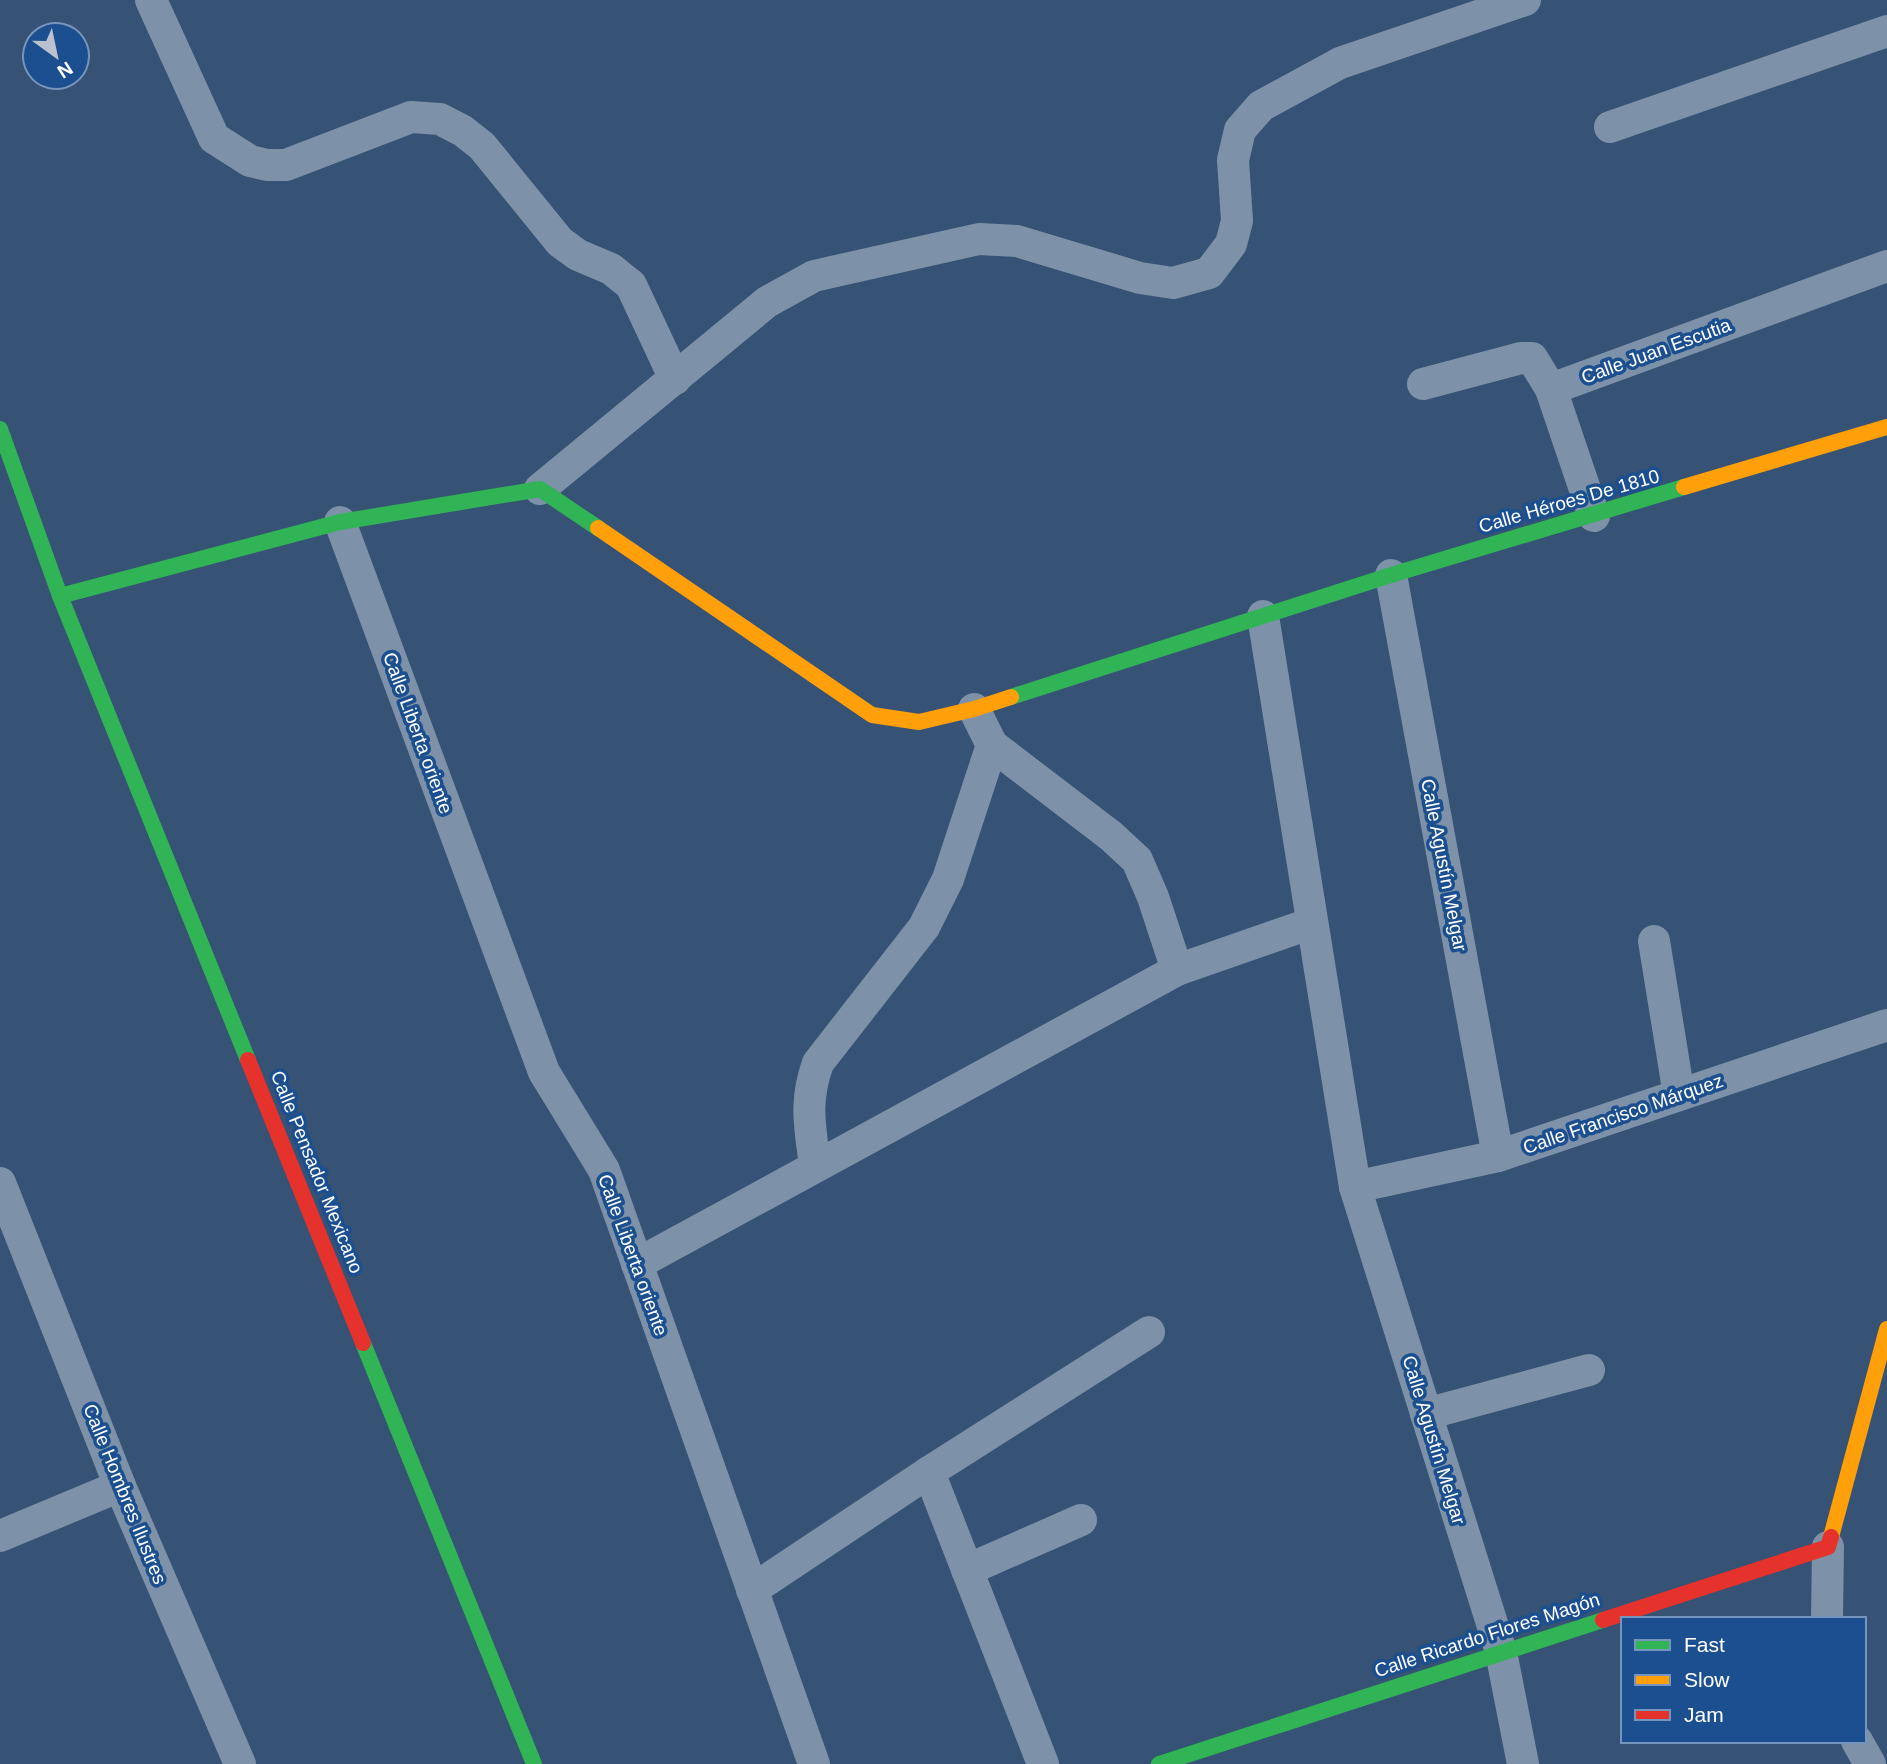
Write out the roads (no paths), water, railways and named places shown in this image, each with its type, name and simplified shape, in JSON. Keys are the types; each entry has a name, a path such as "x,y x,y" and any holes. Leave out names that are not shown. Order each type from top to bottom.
{"street":[{"path":"151,0 214,138 250,161 286,165 411,117 440,119 463,131 481,146 560,242 578,255 611,269 631,285 675,379"},
{"path":"60,596 340,522 540,489 767,302 814,276 979,239 1017,241 1140,278 1174,283 1209,274 1231,244 1237,221 1233,160 1240,130 1261,106 1340,63 1525,0"},
{"path":"1610,127 1887,30"},
{"name":"Calle Juan Escutia","path":"1551,389 1887,266"},
{"path":"1423,384 1521,358 1532,358 1551,389 1594,516"},
{"name":"Calle Héroes De 1810","path":"540,489 872,715 919,722 974,709 1391,575 1887,427"},
{"name":"Calle Pensador Mexicano","path":"0,429 60,596 534,1764"},
{"name":"Calle Liberta oriente","path":"340,522 544,1072 604,1170 814,1764"},
{"name":"Calle Agustín Melgar","path":"1391,575 1498,1156"},
{"name":"Calle Agustín Melgar","path":"1263,616 1355,1187 1501,1652 1523,1764"},
{"path":"974,709 992,745 1111,836 1138,860 1177,970"},
{"path":"815,1166 808,1112 810,1086 818,1063 924,927 948,879 992,745"},
{"path":"637,1264 1177,970 1312,923"},
{"path":"1654,941 1679,1095"},
{"name":"Calle Francisco Márquez","path":"1355,1187 1498,1156 1887,1026"},
{"name":"Calle Hombres Ilustres","path":"0,1183 8,1225 240,1764"},
{"path":"1827,1617 1828,1547 1887,1329"},
{"path":"752,1590 929,1472 1149,1332"},
{"path":"1426,1414 1589,1370"},
{"path":"929,1472 1043,1764"},
{"path":"0,1536 120,1486"},
{"path":"967,1570 1081,1520"},
{"name":"Calle Ricardo Flores Magón","path":"1159,1764 1828,1547"},
{"path":"1858,1743 1870,1764"}]}
